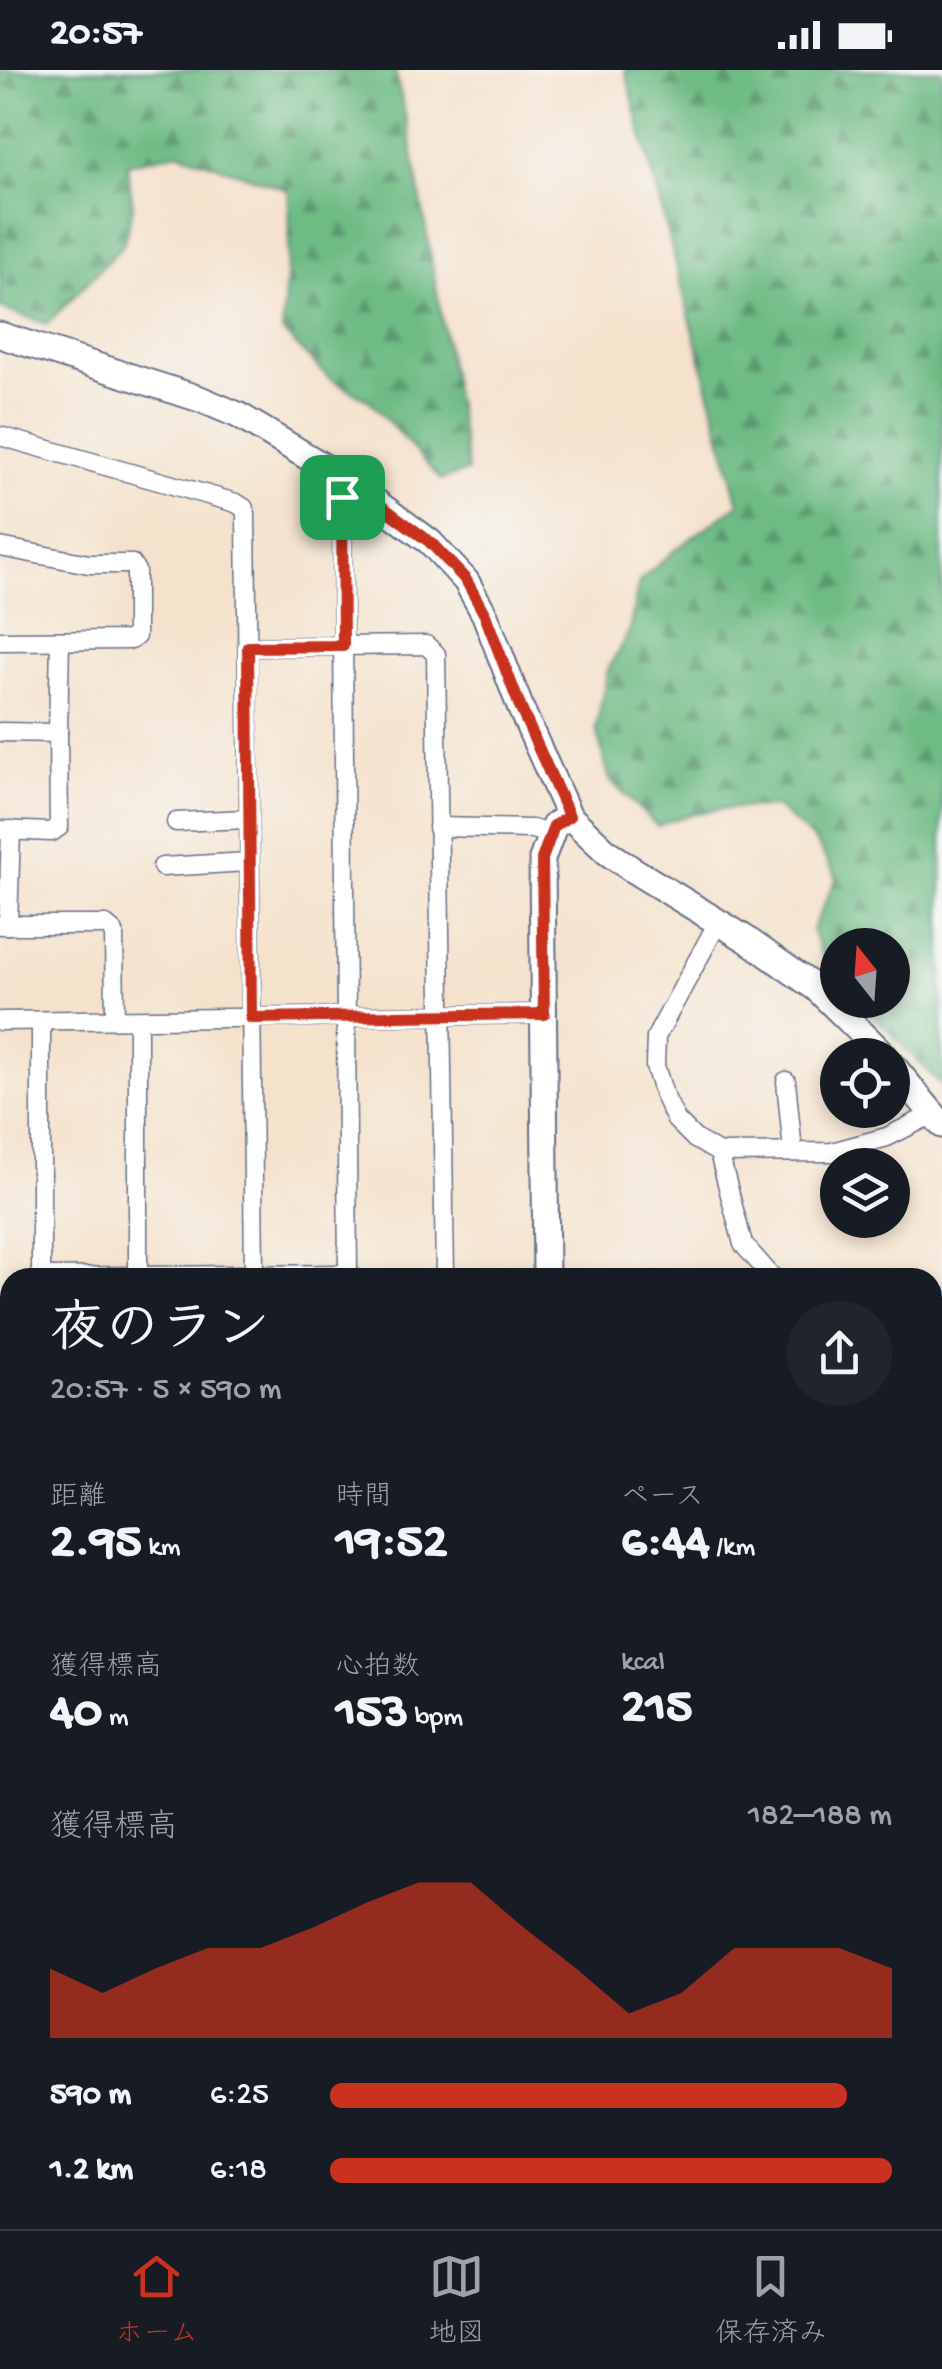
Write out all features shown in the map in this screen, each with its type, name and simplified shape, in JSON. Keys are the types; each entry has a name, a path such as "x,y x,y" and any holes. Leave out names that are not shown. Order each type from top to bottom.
{"street":[{"path":"0,336 200,399 252,423 346,480 430,542 466,580 485,615 521,709 569,816 607,852 746,939 817,989 867,1038"},
{"path":"0,436 244,508 246,514 254,1268"},
{"path":"346,480 342,497 348,1268"},
{"path":"0,547 89,564 132,564 136,572 136,636 131,640 0,640"},
{"path":"60,641 58,827 52,832 5,830 4,925 106,925 114,932 115,1019"},
{"path":"248,647 426,645 436,654 445,1268"},
{"path":"0,732 58,733"},
{"path":"546,1268 542,859 554,826 569,816"},
{"path":"176,822 248,819"},
{"path":"438,827 532,829 549,834"},
{"path":"162,867 248,862"},
{"path":"717,924 656,1037 655,1066 664,1095 676,1120 695,1139 719,1152 832,1152 937,1120 910,1088"},
{"path":"0,1020 544,1014"},
{"path":"138,1020 138,1268"},
{"path":"40,1021 41,1268"},
{"path":"786,1081 793,1152"},
{"path":"719,1152 743,1244 764,1268"}],"green space":[{"path":"0,70 395,70 468,471 441,480 370,401 329,378 282,331 290,228 288,190 178,152 127,164 133,207 123,245 47,324 0,308"},
{"path":"625,70 942,70 942,1086 910,1053 910,1038 896,1038 876,1018 910,1018 910,928 820,928 820,950 812,930 837,877 816,842 776,807 715,810 657,826 610,780 596,729 608,670 629,632 639,582 675,550 739,504"}],"route":[{"path":"346,480 430,542 466,580 485,615 521,709 569,816 554,826 542,859 544,1014 251,1018 248,647 343,646 342,497 346,480"}]}
